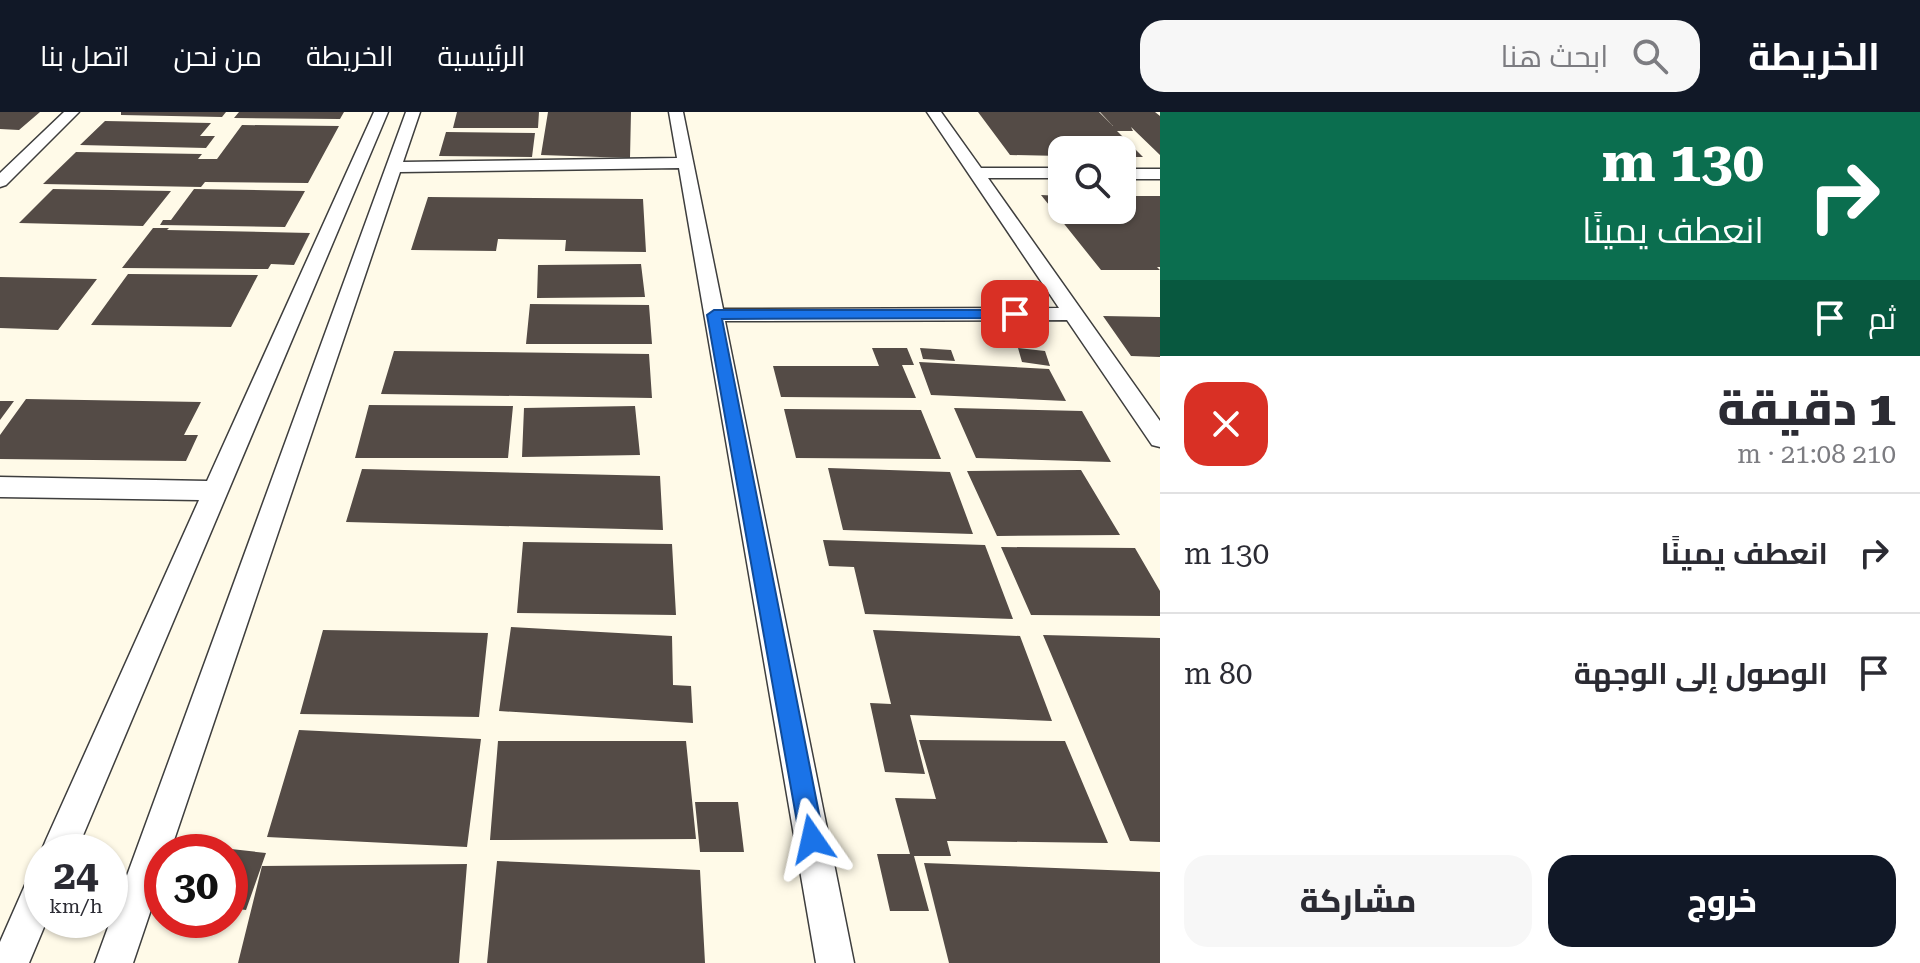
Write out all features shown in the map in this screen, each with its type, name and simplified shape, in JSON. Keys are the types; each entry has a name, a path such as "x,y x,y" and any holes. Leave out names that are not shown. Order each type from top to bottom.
{"street":[{"path":"0,182 24,152 72,112"},
{"path":"66,834 381,112"},
{"path":"114,963 413,112"},
{"path":"676,112 835,963"},
{"path":"934,112 1160,439"},
{"path":"395,167 686,163"},
{"path":"977,173 1048,173"},
{"path":"1136,174 1160,174"},
{"path":"714,315 1076,314"},
{"path":"0,487 215,491"},
{"path":"10,963 24,931"}],"building":[{"path":"0,112 40,112 19,130 0,129"},
{"path":"121,112 226,112 222,117 121,115"},
{"path":"239,112 344,112 340,119 234,118"},
{"path":"457,112 539,112 538,128 453,128"},
{"path":"548,112 631,112 630,158 541,155"},
{"path":"978,112 1099,112 1113,126 1100,112 1155,112 1160,116 1160,155 1131,127 1133,131 1117,131 1122,136 1048,136 1048,156 1010,155"},
{"path":"105,121 211,123 200,136 215,136 206,148 80,145"},
{"path":"242,125 339,126 308,183 205,182 201,187 43,184 76,152 202,154 198,159 217,159"},
{"path":"446,132 535,133 532,157 439,156"},
{"path":"53,189 171,191 143,226 19,223"},
{"path":"194,189 305,191 285,227 160,225 163,220 171,220"},
{"path":"1136,196 1160,196 1160,267 1157,267 1160,270 1101,270 1064,224 1136,224"},
{"path":"428,197 643,199 646,252 565,251 566,240 498,239 496,251 411,250"},
{"path":"153,228 310,233 294,265 271,264 268,269 122,268"},
{"path":"641,264 645,297 537,298 538,265"},
{"path":"128,274 258,275 231,327 91,325"},
{"path":"0,277 97,279 58,330 0,328"},
{"path":"530,304 649,305 652,344 526,344"},
{"path":"1103,316 1160,317 1160,357 1131,356"},
{"path":"872,348 907,348 914,365 902,365 916,398 781,397 773,366 879,366"},
{"path":"920,348 951,350 955,361 923,359"},
{"path":"1018,348 1045,351 1050,366 1022,362"},
{"path":"394,351 649,354 652,398 381,394"},
{"path":"919,362 1049,369 1066,401 931,395"},
{"path":"26,399 201,402 184,435 198,435 186,461 0,459 0,435"},
{"path":"0,401 14,401 0,420"},
{"path":"369,405 513,406 508,458 355,458"},
{"path":"635,406 640,455 522,457 524,408"},
{"path":"954,408 1082,411 1111,462 976,458"},
{"path":"784,409 921,410 941,459 796,458"},
{"path":"828,468 950,472 973,534 843,530"},
{"path":"362,469 660,476 663,530 346,522"},
{"path":"1081,470 1120,535 997,536 967,471"},
{"path":"823,540 985,545 1013,619 865,614 854,567 829,566"},
{"path":"523,542 672,544 676,615 517,613"},
{"path":"1001,547 1135,548 1160,591 1160,616 1031,615"},
{"path":"511,627 672,636 673,685 691,686 693,723 499,711"},
{"path":"323,630 488,633 479,717 300,714"},
{"path":"873,630 1020,636 1052,721 910,715 925,774 885,772 870,703 891,704"},
{"path":"1043,635 1160,638 1160,842 1130,841"},
{"path":"299,730 481,739 467,847 267,837"},
{"path":"919,740 1065,741 1108,843 947,841 951,856 914,856 929,911 890,911 877,854 910,854 895,798 936,799"},
{"path":"498,741 686,741 696,839 490,840"},
{"path":"695,802 738,802 744,852 700,852"},
{"path":"248,851 266,853 248,904"},
{"path":"497,861 700,870 705,963 487,963"},
{"path":"924,863 1160,872 1160,963 949,963"},
{"path":"467,864 459,963 238,963 244,938 248,938 248,923 262,866"}],"route":[{"path":"812,839 714,315 1015,314"}]}
